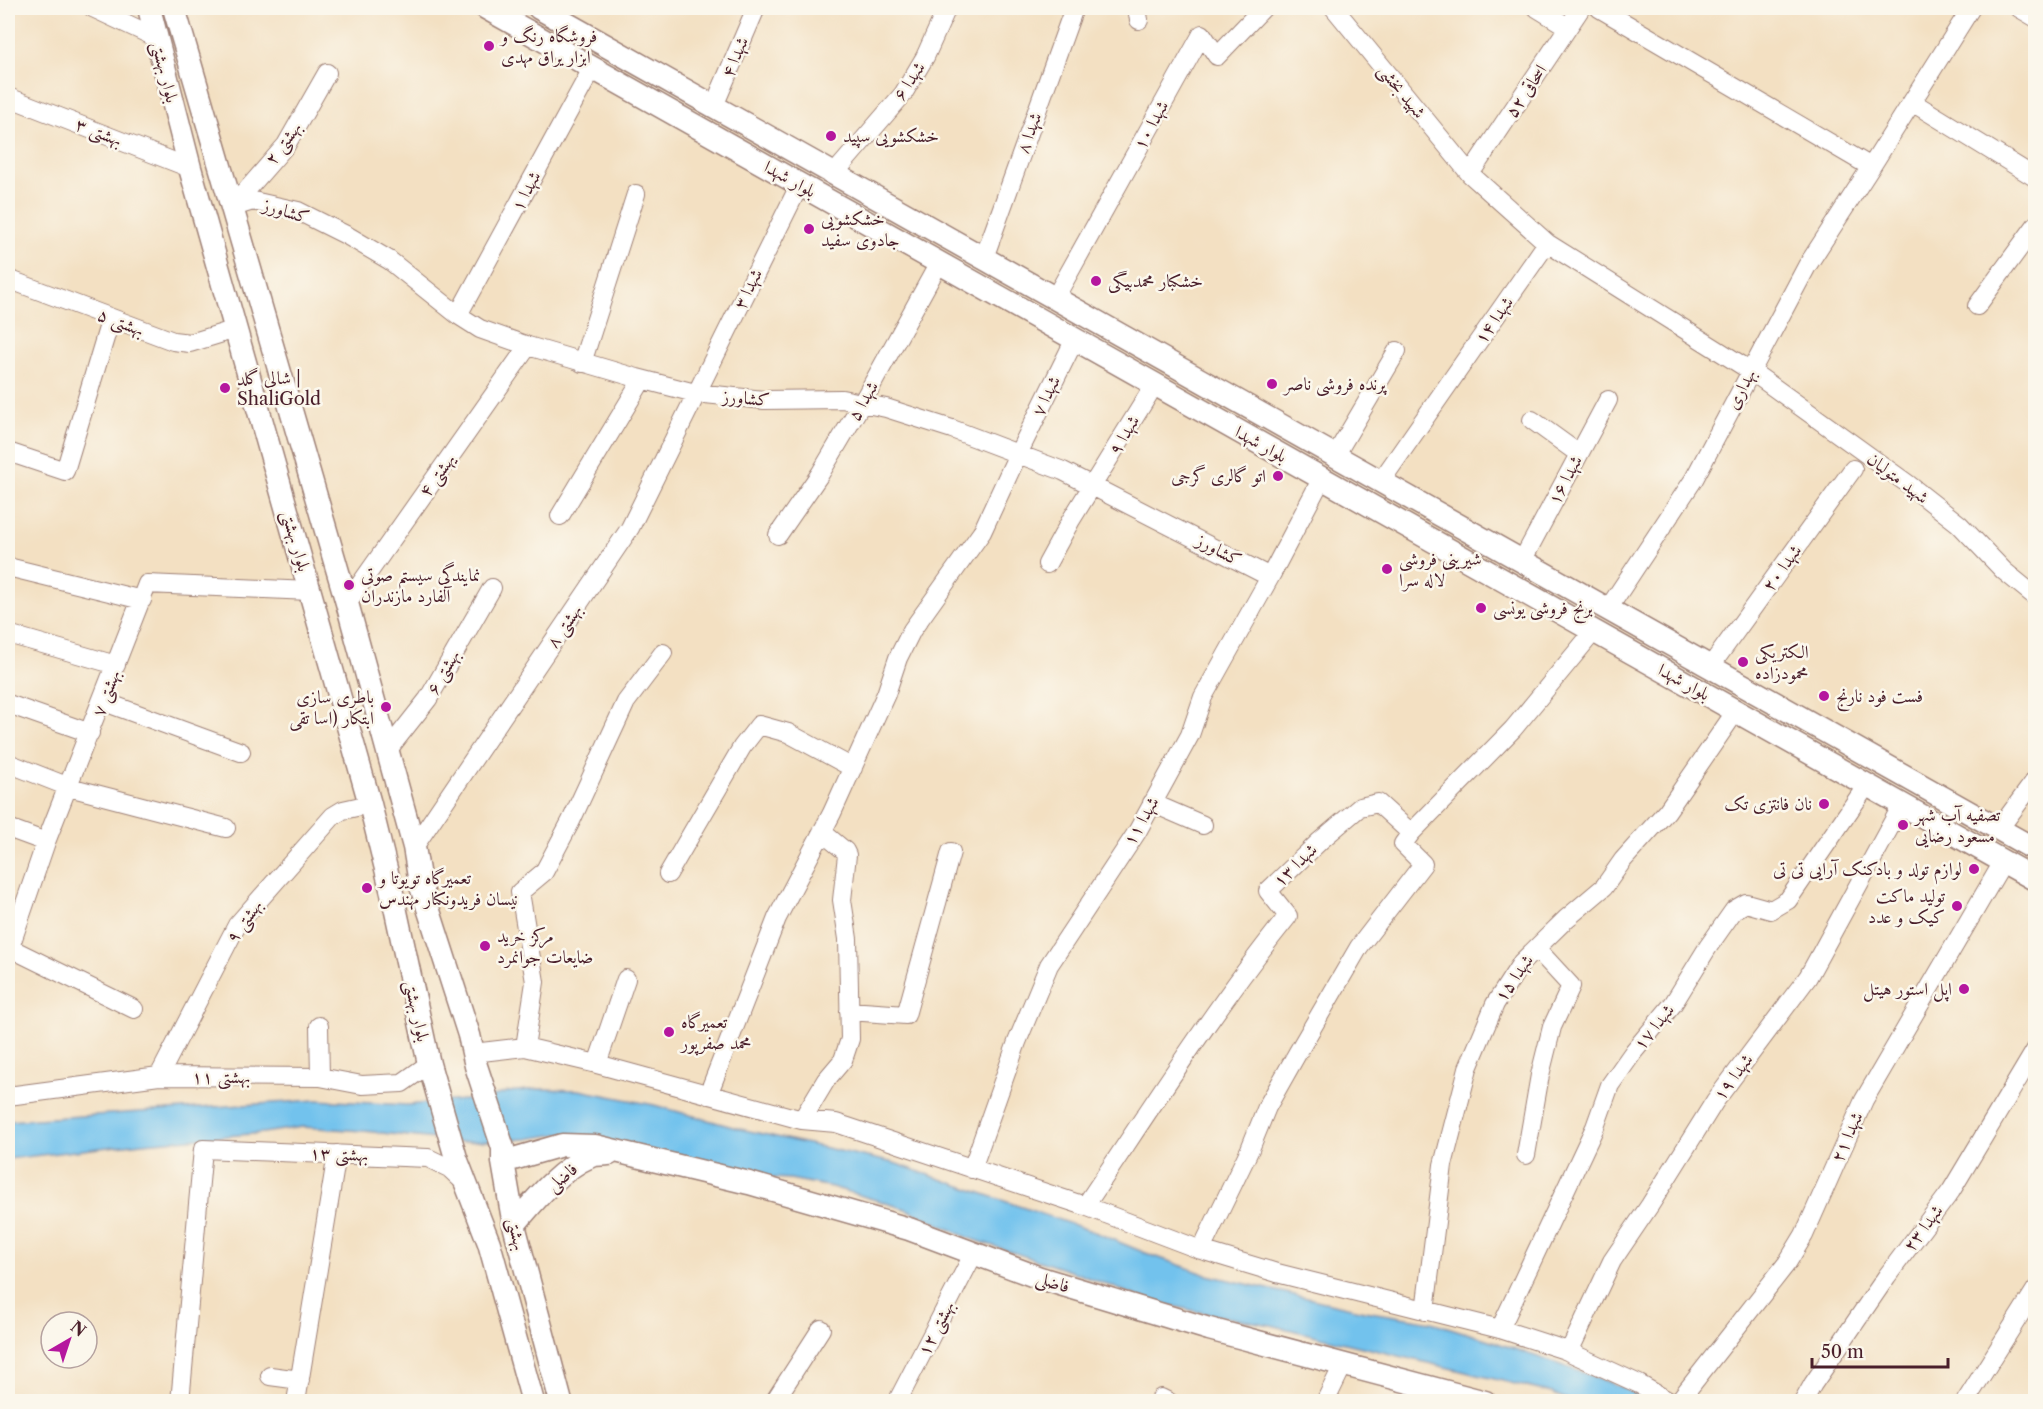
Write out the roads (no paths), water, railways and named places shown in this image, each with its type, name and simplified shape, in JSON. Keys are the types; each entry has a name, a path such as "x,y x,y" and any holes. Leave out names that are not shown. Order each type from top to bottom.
{"main road":[{"name":"بلوار بهشتی","path":"148,8 190,168 370,804 431,1070"},
{"name":"بلوار بهشتی","path":"174,8 347,603 414,847 420,883 475,1060"},
{"name":"بلوار شهدا","path":"486,8 2036,880"},
{"name":"بلوار شهدا","path":"539,8 2036,850"},
{"path":"204,216 231,208"},
{"path":"1963,839 1976,816"},
{"path":"392,893 420,883"},
{"path":"399,926 432,920"},
{"name":"بهشتی","path":"475,1060 503,1155 514,1225 561,1401"},
{"path":"431,1070 456,1158 489,1243 533,1401"},
{"name":"فاضلی","path":"503,1155 562,1145 595,1146 749,1183 909,1229 1040,1278 1164,1316 1485,1401"},
{"name":"فاضلی","path":"514,1225 528,1208 570,1168 593,1155 623,1153"}],"street":[{"path":"93,8 157,38"},
{"name":"شهدا ۴","path":"714,106 756,8"},
{"name":"شهدا ۶","path":"834,174 903,94 926,57 947,8"},
{"name":"شهدا ۸","path":"984,258 1074,8"},
{"name":"شهدا ۱۰","path":"1055,297 1202,34 1217,56 1263,8"},
{"name":"شهید بخشی","path":"1334,8 1470,174"},
{"path":"1537,8 1568,27"},
{"name":"اسحاقی ۵۲","path":"1470,174 1581,8"},
{"path":"1599,8 1871,167"},
{"name":"بهداری","path":"1608,609 1694,479 1807,266 1971,8"},
{"path":"2019,8 2036,18"},
{"name":"شهدا ۱","path":"459,315 593,68"},
{"name":"بهشتی ۲","path":"231,208 286,146 327,73"},
{"name":"بهشتی ۳","path":"8,97 190,168"},
{"path":"1912,102 2036,178"},
{"path":"1470,174 1547,243"},
{"name":"شهدا ۳","path":"696,393 800,184"},
{"path":"582,363 636,194"},
{"name":"کشاورز","path":"231,208 253,201 298,211 389,260 459,315 480,328 582,363 696,393 764,400 842,399 886,408 941,425 1064,471 1270,577"},
{"path":"1977,306 2036,225"},
{"name":"شهید متولیان","path":"1547,243 1751,371 1908,484 1959,524 2004,571 2036,597"},
{"name":"شهدا ۱۴","path":"1381,481 1547,243"},
{"name":"شهدا ۵","path":"778,535 820,474 939,263"},
{"name":"بهشتی ۵","path":"8,279 173,341 190,342 236,329"},
{"path":"8,452 65,471 111,318"},
{"name":"شهدا ۷","path":"708,1095 777,918 853,768 886,694 898,658 912,630 982,532 1075,339"},
{"name":"یهشتی ۴","path":"347,603 528,346"},
{"path":"1335,456 1397,351"},
{"path":"560,516 642,380"},
{"name":"شهدا ۹","path":"1047,564 1071,520 1155,384"},
{"name":"بهشتی ۸","path":"414,847 630,528 696,393"},
{"name":"شهدا ۱۶","path":"1522,561 1608,400"},
{"path":"1532,420 1579,454"},
{"name":"شهدا ۲۰","path":"1710,667 1853,469"},
{"name":"شهدا ۱۱","path":"972,1169 1017,1042 1049,964 1137,832 1190,735 1203,696 1322,478"},
{"path":"8,567 142,600"},
{"name":"بهشتی ۷","path":"8,951 16,902 46,842 69,787 147,584 310,591"},
{"name":"بهشتی ۶","path":"387,751 428,699 492,588"},
{"path":"1201,1251 1250,1149 1267,1107 1298,1052 1359,947 1422,864 1403,844 1411,833 1513,729 1594,631"},
{"path":"8,634 116,665"},
{"path":"525,1047 535,982 520,892 544,872 571,821 626,702 663,654"},
{"path":"102,701 241,752"},
{"path":"8,704 90,733"},
{"name":"شهدا ۱۵","path":"1425,1311 1443,1165 1468,1068 1495,1004 1522,962 1566,919 1604,887 1623,861 1667,811 1736,711"},
{"path":"668,874 742,747 759,725 788,733 853,768"},
{"path":"8,763 69,787 226,828"},
{"path":"1999,829 2036,779"},
{"name":"شهدا ۱۷","path":"1500,1329 1595,1127 1610,1085 1634,1051 1673,1004 1734,910 1746,903 1771,910 1788,900 1804,873 1867,785"},
{"path":"1152,803 1203,825"},
{"name":"شهدا ۱۳","path":"1085,1206 1254,957 1288,916 1268,891 1320,841 1360,807 1378,803 1411,833"},
{"name":"بهشتی ۹","path":"159,1076 237,926 333,816 343,810 370,804"},
{"name":"شهدا ۱۹","path":"1569,1352 1612,1261 1715,1101 1808,977 1902,805"},
{"path":"8,828 46,842"},
{"path":"802,1120 826,1080 843,1060 850,1039 848,939 842,900 847,855 822,832"},
{"path":"849,1011 906,1015 951,852"},
{"name":"شهدا ۲۱","path":"1678,1401 1787,1263 1804,1235 1864,1100 2003,862"},
{"path":"1526,1155 1540,1075 1552,1027 1571,986 1536,948"},
{"path":"8,951 134,1009"},
{"path":"597,1064 626,979"},
{"path":"319,1026 320,1077"},
{"path":"475,1060 525,1047 597,1064 802,1120 836,1123 1085,1206 1201,1251 1277,1273 1500,1329 1569,1352 1670,1401"},
{"name":"شهدا ۲۳","path":"1803,1401 1887,1276 1951,1191 2036,1049"},
{"name":"بهشتی ۱۱","path":"8,1096 159,1076 320,1077 362,1085 402,1083 431,1070"},
{"name":"بهشتی ۱۳","path":"180,1401 203,1149 428,1158 449,1168 466,1185"},
{"path":"296,1401 337,1154"},
{"name":"بهشتی ۱۲","path":"897,1401 974,1253"},
{"path":"1965,1401 2036,1289"},
{"path":"774,1401 821,1329"},
{"path":"1325,1401 1343,1365"},
{"path":"270,1376 300,1380"}],"water":[{"path":"538,1089 579,1090 654,1105 740,1129 894,1163 1097,1233 1207,1275 1364,1311 1431,1322 1598,1378 1648,1401 1570,1401 1552,1393 1271,1325 1147,1300 1076,1273 969,1238 906,1209 832,1187 790,1179 753,1177 602,1140 559,1134 527,1139 462,1142 364,1131 302,1127 8,1159 8,1121 316,1100 407,1105 486,1098 508,1092"}],"place":[{"name":"فروشگاه رنگ و ابزار یراق مهدی","path":"489,46"},
{"name":"خشکشویی سپید","path":"831,136"},
{"name":"خشکشویی جادوی سفید","path":"809,229"},
{"name":"خشکبار محمدبیگی","path":"1096,281"},
{"name":"پرنده فروشی ناصر","path":"1272,384"},
{"name":"شالی گلد | ShaliGold","path":"225,388"},
{"name":"اتو گالری گرجی","path":"1278,476"},
{"name":"شیرینی فروشی لاله سرا","path":"1387,569"},
{"name":"نمایندگی سیستم صوتی آلفارد مازندران","path":"349,585"},
{"name":"برنج فروشی یونسی","path":"1481,608"},
{"name":"الکتریکی محمودزاده","path":"1743,662"},
{"name":"فست فود نارنج","path":"1824,696"},
{"name":"باطری سازی ابتکار (اسا تقی","path":"386,707"},
{"name":"نان فانتزی تک","path":"1824,804"},
{"name":"تصفیه آب شهر مسعود رضایی","path":"1903,825"},
{"name":"لوازم تولد و بادکنک آرایی تی تی","path":"1974,869"},
{"name":"تعمیرگاه تویوتا و نیسان فریدونکنار مهندس","path":"367,888"},
{"name":"تولید ماکت کیک و عدد","path":"1957,906"},
{"name":"مرکز خرید ضایعات جوانمرد","path":"485,946"},
{"name":"اپل استور هیتل","path":"1964,989"},
{"name":"تعمیرگاه محمد صفرپور","path":"669,1032"}]}
